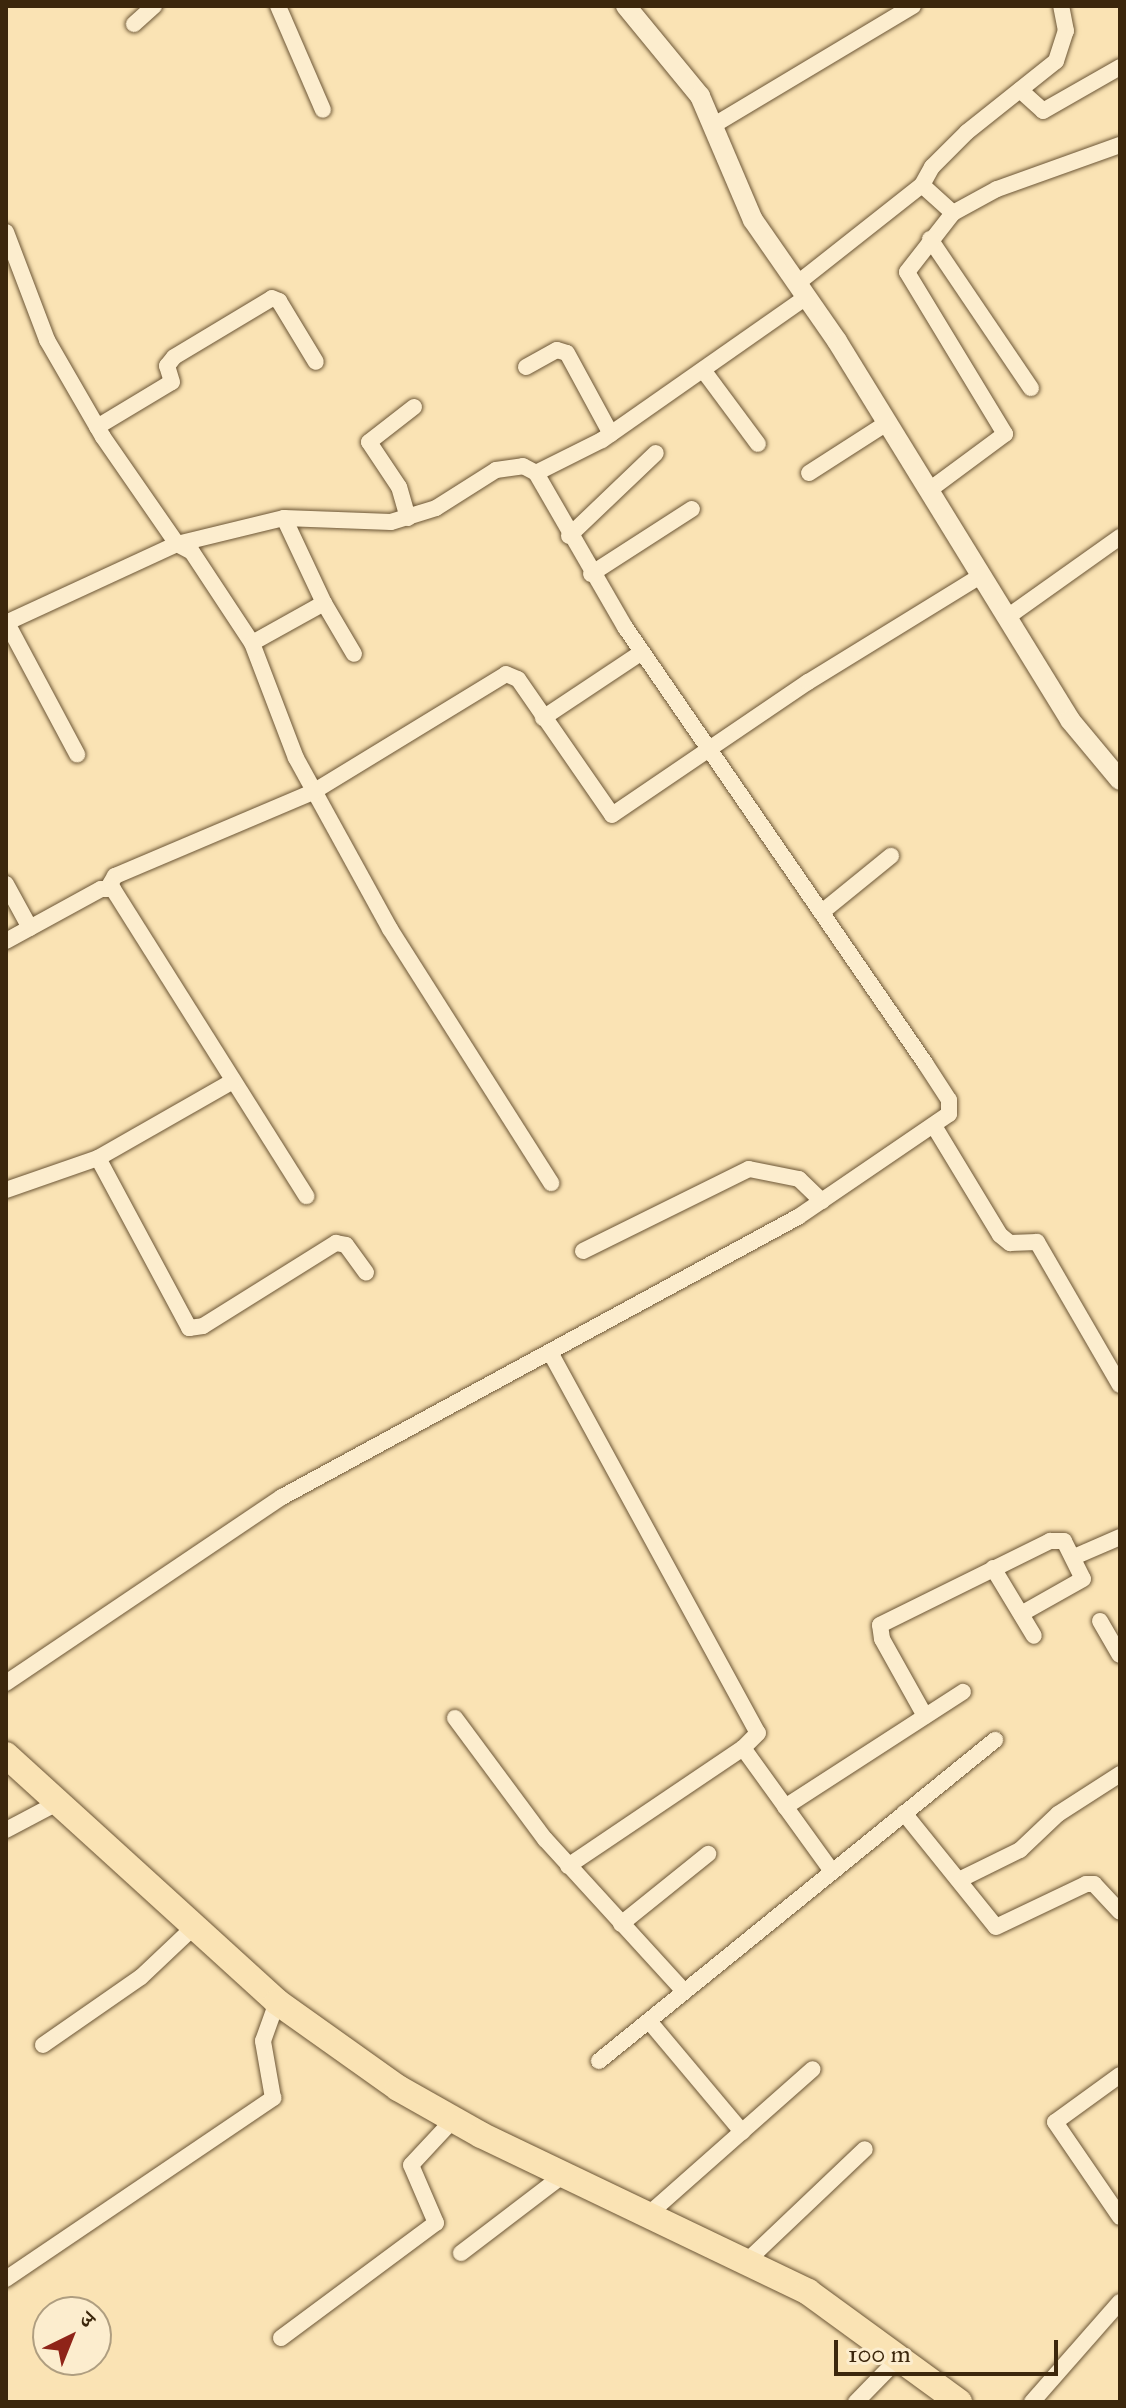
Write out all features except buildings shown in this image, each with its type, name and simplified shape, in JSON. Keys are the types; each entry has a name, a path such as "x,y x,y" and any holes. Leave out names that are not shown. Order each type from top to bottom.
{"main road":[{"path":"6,1755 277,2002 398,2088 453,2120 748,2260 808,2292 959,2402"}],"street":[{"path":"134,24 154,6"},
{"path":"278,6 323,110"},
{"path":"626,6 700,96 753,220 804,289 1070,720 1120,780"},
{"path":"714,125 913,6"},
{"path":"536,473 611,434 703,370 804,289 922,185 948,150 1061,54 1066,31 1061,6"},
{"path":"1020,90 1043,111 1120,67"},
{"path":"928,491 1005,434 910,281 908,265 953,213 997,189 1120,145"},
{"path":"922,185 953,213"},
{"path":"6,232 47,340 97,427 177,544 192,552 252,643 313,792 390,929 551,1183"},
{"path":"930,239 1031,388"},
{"path":"97,427 172,382 167,366 174,357 272,298 279,301 316,362"},
{"path":"526,367 557,350 567,353 611,434"},
{"path":"703,370 758,444"},
{"path":"408,518 399,487 369,442 414,407"},
{"path":"809,473 887,423"},
{"path":"569,536 656,453"},
{"path":"6,1683 282,1497 822,1201 949,1114 949,1100 642,652 591,574 536,473 523,466 496,470 436,508 391,522 284,518 177,544 7,623 77,754"},
{"path":"591,574 692,509"},
{"path":"284,518 324,603 354,654"},
{"path":"1006,618 1120,537"},
{"path":"6,941 109,886 115,876 313,792 506,674 518,679 608,815 808,682 980,576"},
{"path":"252,643 324,603"},
{"path":"543,718 642,652"},
{"path":"822,912 891,856"},
{"path":"6,884 30,928"},
{"path":"109,886 306,1196"},
{"path":"6,1190 98,1158 233,1081"},
{"path":"934,1126 1000,1235 1010,1243 1037,1242 1120,1385"},
{"path":"98,1158 189,1328 203,1326 336,1243 346,1245 366,1273"},
{"path":"583,1251 749,1169 799,1179 822,1201"},
{"path":"550,1352 757,1724 758,1733 743,1748 568,1866"},
{"path":"1074,1557 1120,1537"},
{"path":"925,1716 882,1639 880,1625 1058,1538 1074,1557 1082,1573 1078,1585 1021,1614"},
{"path":"993,1568 1034,1636"},
{"path":"1100,1621 1120,1655"},
{"path":"785,1807 963,1692"},
{"path":"455,1718 568,1866 684,1991"},
{"path":"599,2061 995,1740"},
{"path":"743,1748 831,1870"},
{"path":"961,1879 1020,1850 1058,1814 1120,1774"},
{"path":"6,1830 59,1802"},
{"path":"904,1813 961,1879 996,1927 1086,1884 1094,1884 1120,1912"},
{"path":"621,1924 708,1854"},
{"path":"43,2045 141,1977 196,1925"},
{"path":"6,2279 273,2098 263,2041 277,2002"},
{"path":"649,2021 742,2132"},
{"path":"650,2213 813,2069"},
{"path":"1120,2075 1055,2122 1120,2217"},
{"path":"281,2338 436,2223 411,2165 453,2120"},
{"path":"748,2260 865,2149"},
{"path":"461,2253 566,2173"},
{"path":"1032,2402 1120,2302"},
{"path":"856,2402 899,2358"}]}
